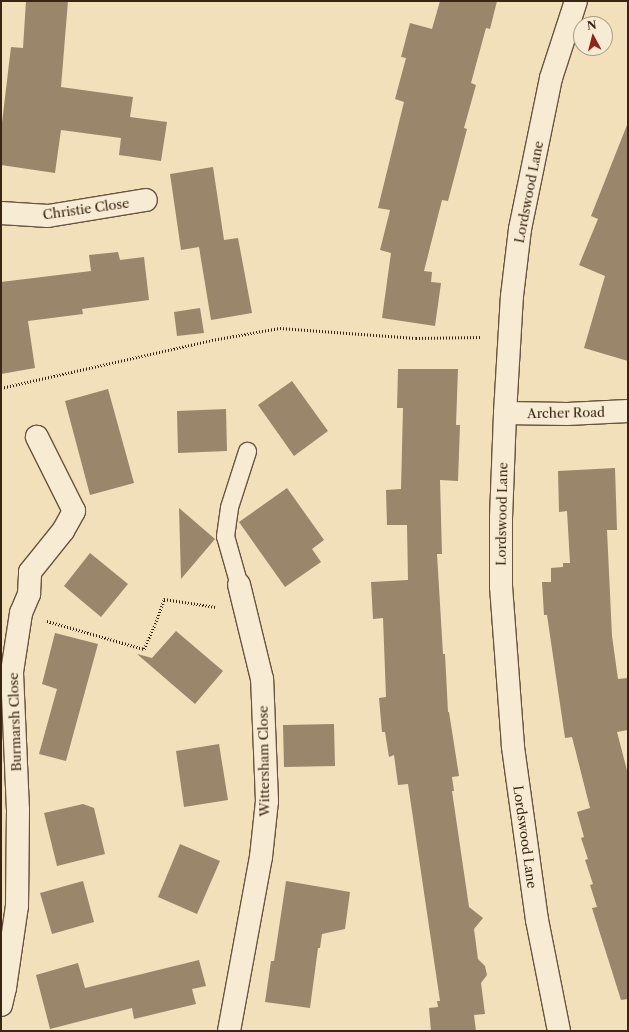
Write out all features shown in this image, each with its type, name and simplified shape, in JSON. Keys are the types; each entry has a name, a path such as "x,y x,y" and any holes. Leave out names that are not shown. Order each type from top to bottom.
{"street":[{"name":"Lordswood Lane","path":"559,1031 532,894 518,794 509,700 501,570 504,413 512,296 520,229 551,78 576,1"},
{"name":"Christie Close","path":"1,213 48,216 146,200"},
{"name":"Archer Road","path":"504,413 567,414 628,411"},
{"name":"Burmarsh Close","path":"1,1005 5,988 17,906 18,810 12,672 22,613 28,594 30,572 63,531 74,511 37,437"},
{"name":"Wittersham Close","path":"228,1031 261,857 267,801 262,679 242,596"}],"lane":[{"path":"242,596 225,536 229,507 246,451"}],"path":[{"path":"1,388 212,340 280,328 416,338 509,337"},
{"path":"22,613 144,649 164,599 224,608 242,596"}],"building":[{"path":"26,1 68,1 61,87 133,97 130,117 167,122 161,161 119,155 121,138 61,130 55,173 1,165 1,131 11,47 23,48"},
{"path":"440,1 497,1 490,29 486,28 471,83 476,85 464,128 467,129 448,201 442,200 424,271 432,272 431,282 441,283 435,326 382,318 391,253 380,250 390,210 378,208 404,102 395,99 406,58 401,57 410,23 432,29"},
{"path":"627,125 628,361 584,348 605,276 579,265 598,219 591,216"},
{"path":"213,167 224,240 238,238 252,313 211,320 199,247 181,250 170,174"},
{"path":"118,252 120,260 144,257 149,300 82,309 83,314 28,321 35,368 1,374 1,282 91,271 89,255"},
{"path":"200,308 204,333 177,336 174,312"},
{"path":"398,369 458,369 456,425 460,425 458,481 440,480 442,554 437,554 448,712 459,776 452,777 454,791 452,791 469,907 483,918 474,929 478,959 485,966 487,975 481,983 485,1014 474,1015 476,1031 431,1031 429,1008 438,1007 437,1001 440,1001 408,784 398,785 394,755 389,757 385,732 382,732 379,698 386,697 383,618 373,619 371,582 408,580 407,525 387,525 386,490 401,489 403,408 397,408"},
{"path":"292,381 328,431 294,456 258,405"},
{"path":"108,389 134,483 90,495 65,401"},
{"path":"226,409 227,451 178,453 177,411"},
{"path":"615,468 617,530 607,530 612,636 618,679 628,678 628,730 617,732 628,774 628,999 621,1000 592,908 597,907 590,885 593,884 585,860 588,859 581,838 584,837 577,812 590,808 572,737 565,738 547,615 544,615 542,582 551,582 551,568 563,567 563,563 570,563 567,511 559,512 558,471"},
{"path":"287,488 324,540 312,549 321,562 285,587 239,522"},
{"path":"179,508 215,539 181,579"},
{"path":"90,553 128,584 101,617 64,586"},
{"path":"176,631 223,671 195,704 137,654 152,658"},
{"path":"55,633 98,644 66,761 39,754 57,689 42,684"},
{"path":"334,724 335,766 284,767 283,725"},
{"path":"219,744 228,800 184,807 176,751"},
{"path":"83,804 94,808 105,854 57,866 44,813"},
{"path":"180,844 220,861 197,914 158,897"},
{"path":"83,881 94,922 52,934 40,893"},
{"path":"286,881 350,892 345,929 322,934 320,948 318,948 310,1008 265,1002 271,961 274,961"},
{"path":"199,960 206,986 192,989 196,1004 134,1019 132,1008 50,1029 36,975 78,963 85,988"}]}
